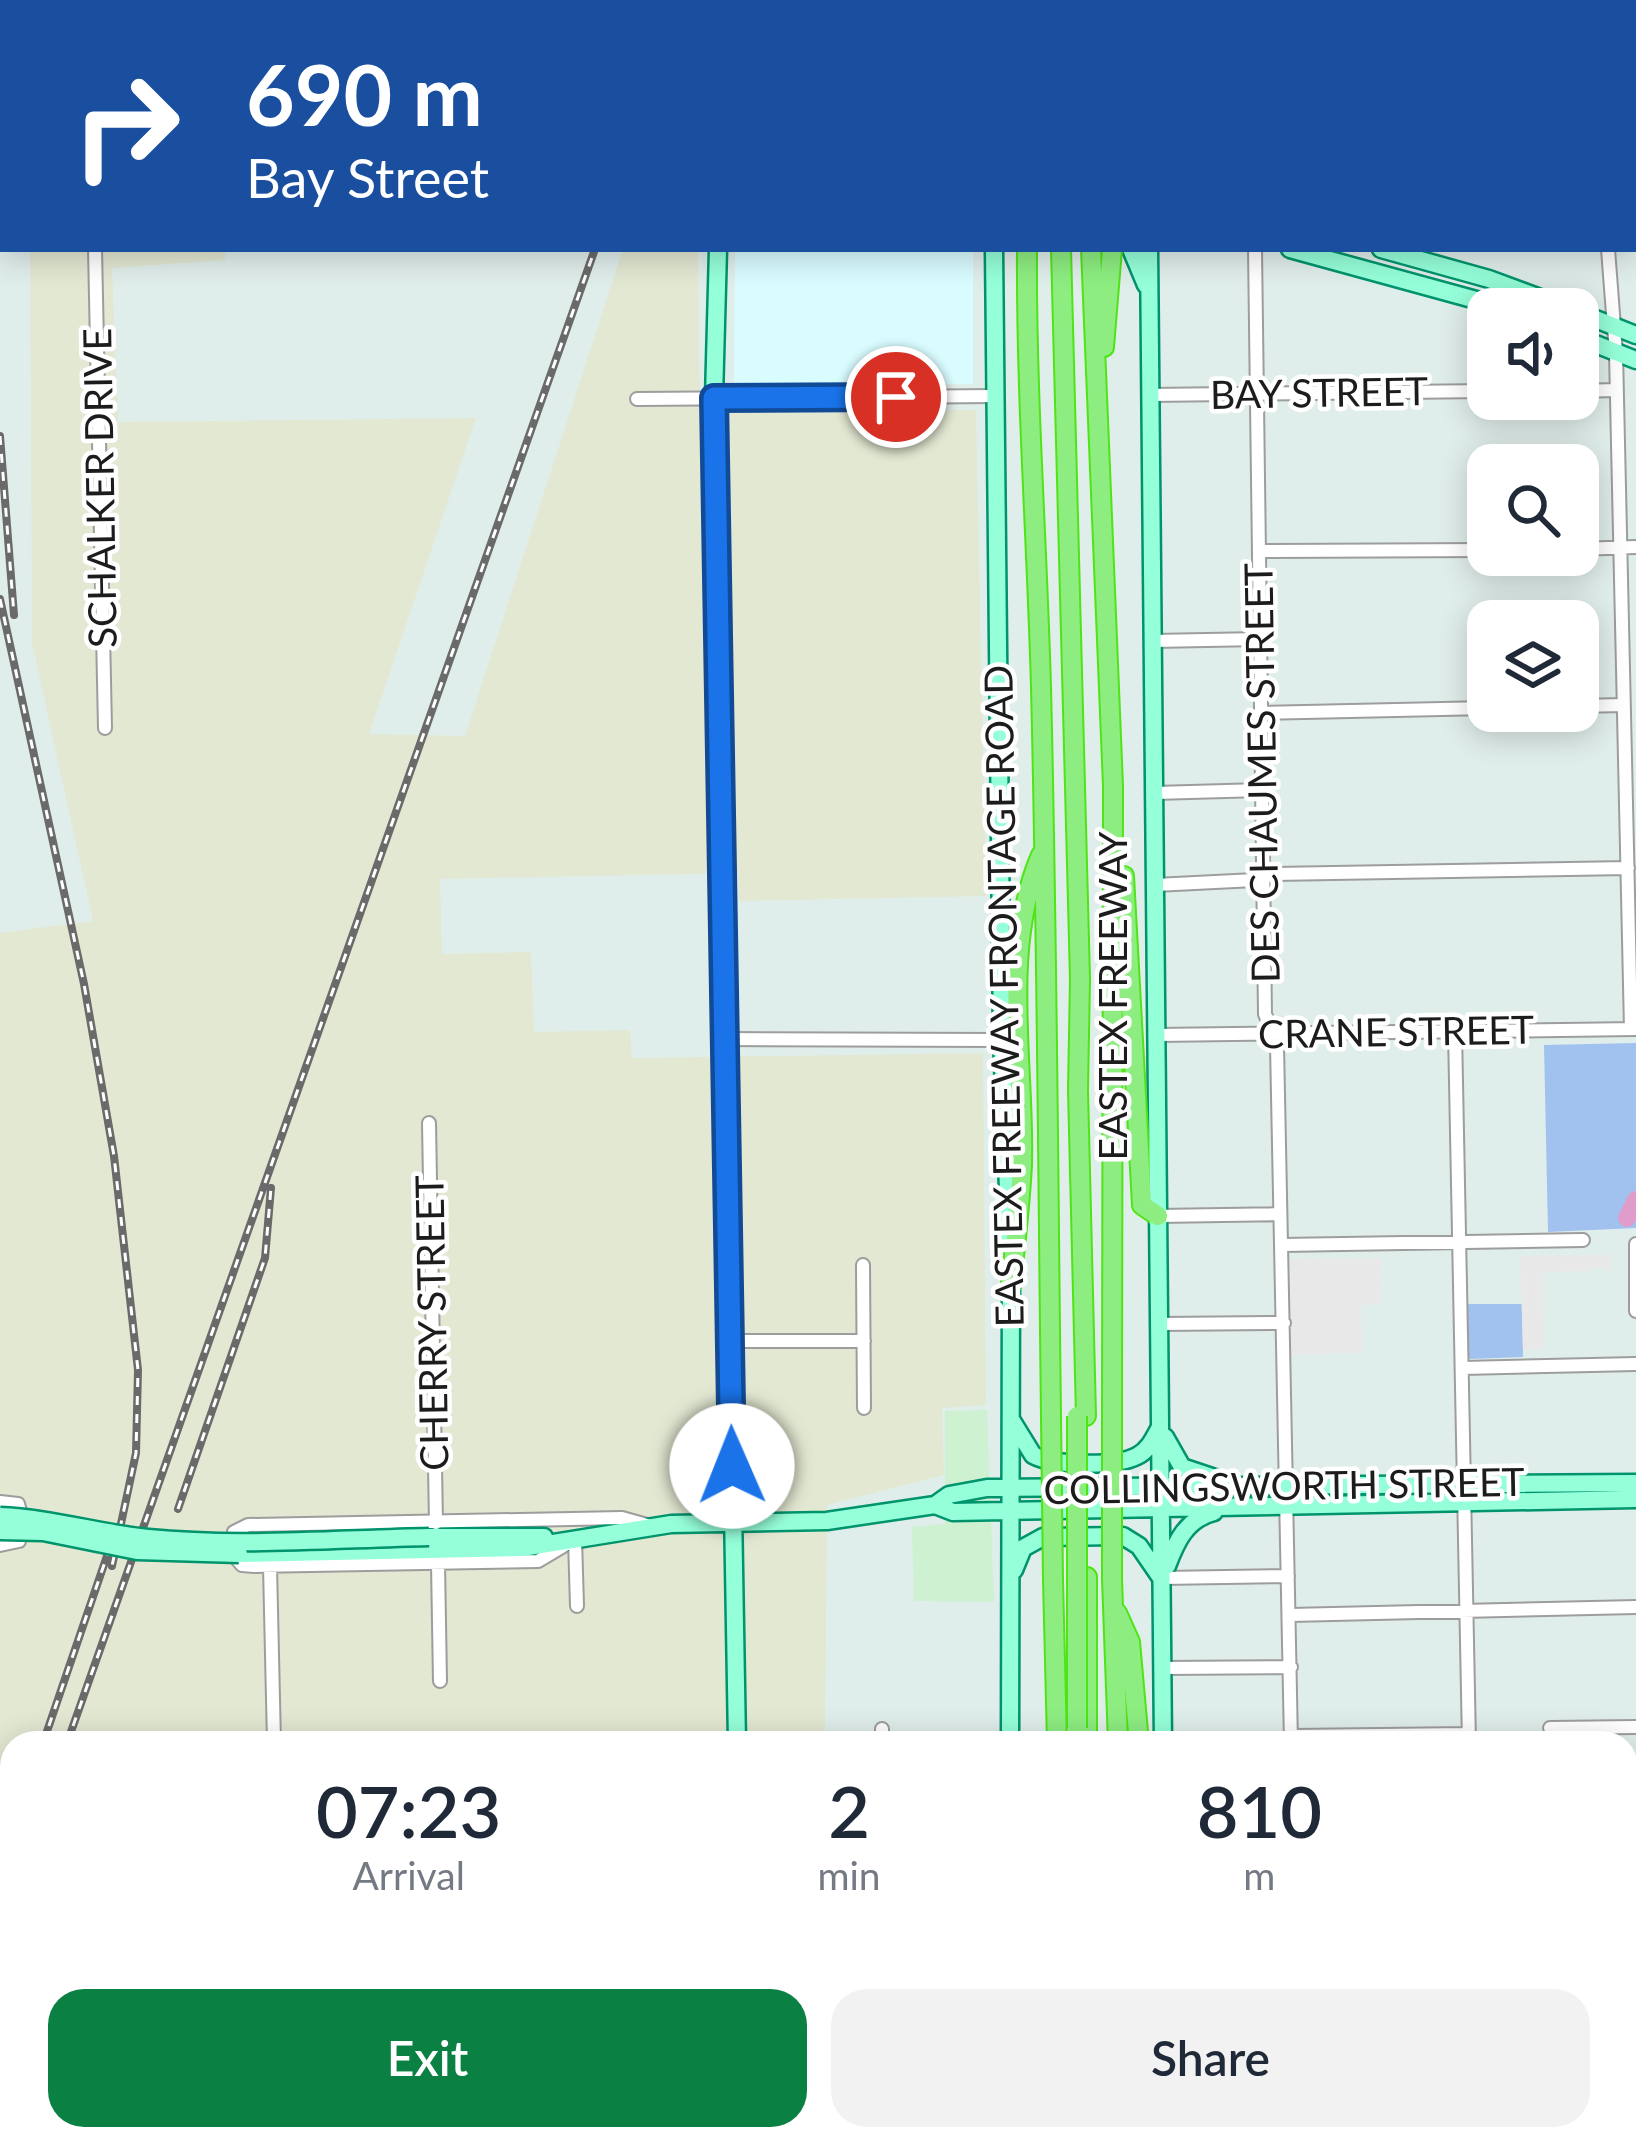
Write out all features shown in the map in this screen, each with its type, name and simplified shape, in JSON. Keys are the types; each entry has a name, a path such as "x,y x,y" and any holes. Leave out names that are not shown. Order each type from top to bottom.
{"highway":[{"name":"EASTEX FREEWAY","path":"1027,252 1045,845 1057,1731"},
{"path":"1097,405 1112,252"},
{"path":"1061,254 1080,979 1079,1731"},
{"name":"EASTEX FREEWAY","path":"1091,258 1114,848 1112,1579 1118,1731"},
{"path":"1011,1285 1022,1167 1019,961 1026,890 1045,845"},
{"path":"1114,848 1125,880 1142,1205 1158,1216"},
{"path":"1079,1731 1087,1577 1081,1416"},
{"path":"1113,1604 1130,1642 1138,1731"}],"main road":[{"path":"718,252 714,398 736,1731"},
{"name":"EASTEX FREEWAY FRONTAGE ROAD","path":"994,252 1002,1040 1011,1285 1010,1731"},
{"path":"1133,252 1148,282"},
{"path":"1149,252 1163,1731"},
{"path":"1148,282 1159,252"},
{"path":"1301,252 1467,297"},
{"path":"1405,252 1445,257 1519,288"},
{"path":"1435,287 1445,257"},
{"path":"1599,321 1636,335"},
{"path":"1599,346 1636,360"},
{"path":"1009,1415 1033,1455 1062,1462 1135,1457 1151,1443 1161,1424"},
{"path":"1161,1424 1169,1449 1182,1467 1249,1486"},
{"name":"COLLINGSWORTH STREET","path":"1464,1493 1636,1483"},
{"name":"COLLINGSWORTH STREET","path":"0,1531 43,1532 174,1553 574,1539 654,1526 827,1521 934,1504 949,1495 1008,1489 1249,1486 1288,1495"},
{"name":"COLLINGSWORTH STREET","path":"934,1504 953,1512 1239,1506 1288,1495 1464,1493 1636,1499"},
{"path":"1162,1578 1178,1540 1190,1525 1204,1514 1239,1506"},
{"name":"COLLINGSWORTH STREET","path":"0,1516 186,1540 433,1544"},
{"path":"1011,1578 1023,1548 1043,1537 1123,1536 1138,1546 1162,1578"}],"street":[{"name":"SCHALKER DRIVE","path":"95,252 105,728"},
{"name":"DES CHAUMES STREET","path":"1255,252 1265,1014 1277,1045 1292,1731"},
{"path":"1608,252 1616,353 1633,1029"},
{"path":"1599,390 1616,390"},
{"name":"BAY STREET","path":"1149,394 1467,391"},
{"path":"637,399 995,396"},
{"path":"1599,549 1636,547"},
{"path":"1261,551 1467,550"},
{"path":"1152,641 1261,639"},
{"path":"1599,706 1623,705"},
{"path":"1264,713 1467,708"},
{"path":"1154,794 1262,790"},
{"path":"1154,885 1274,874 1628,868"},
{"name":"CRANE STREET","path":"1157,1035 1633,1029"},
{"path":"1455,1031 1469,1731"},
{"path":"725,1039 1002,1040"},
{"name":"CHERRY STREET","path":"429,1124 433,1544 440,1681"},
{"path":"1158,1216 1280,1214"},
{"path":"1282,1245 1582,1240"},
{"path":"1635,1244 1636,1310"},
{"path":"863,1265 864,1408"},
{"path":"1160,1324 1284,1323"},
{"path":"730,1342 864,1341"},
{"path":"1463,1368 1636,1364"},
{"path":"0,1502 21,1507 22,1528 19,1541 0,1545"},
{"name":"COLLINGSWORTH STREET","path":"574,1539 538,1561 433,1544 248,1525 234,1535 238,1562 270,1566 433,1544 622,1518 654,1526"},
{"path":"574,1539 577,1606"},
{"path":"270,1566 274,1731"},
{"path":"1162,1578 1288,1576"},
{"path":"1290,1615 1636,1607"},
{"path":"1162,1668 1291,1667"},
{"path":"1550,1728 1636,1727"}],"shaded area":[{"path":"30,252 225,252 225,260 112,268 118,422 476,418 369,734 465,736 622,252 698,252 700,411 976,410 986,896 739,901 738,873 440,879 442,954 531,952 534,1032 630,1030 632,1058 983,1053 986,1405 942,1408 944,1475 827,1505 825,1731 0,1731 0,933 93,921 32,643"},
{"path":"735,252 973,252 973,384 734,384"},
{"path":"1636,1043 1636,1228 1548,1232 1544,1045"},
{"path":"1610,1255 1610,1270 1591,1266 1591,1271 1543,1272 1544,1349 1523,1350 1520,1256"},
{"path":"1381,1258 1382,1304 1361,1305 1362,1353 1291,1354 1291,1259"},
{"path":"1466,1304 1522,1304 1523,1357 1470,1359 1466,1354"},
{"path":"987,1410 994,1602 914,1601 912,1527 945,1524 945,1411"}],"waterway":[{"path":"1627,1218 1636,1200"}],"railway":[{"path":"71,1731 594,252"},
{"path":"0,436 14,615"},
{"path":"0,599 84,984 114,1156 138,1370 136,1453 112,1566"},
{"path":"178,1509 265,1258 271,1188"},
{"path":"47,1731 109,1550"}],"route":[{"path":"732,1466 714,398 896,397"}]}
